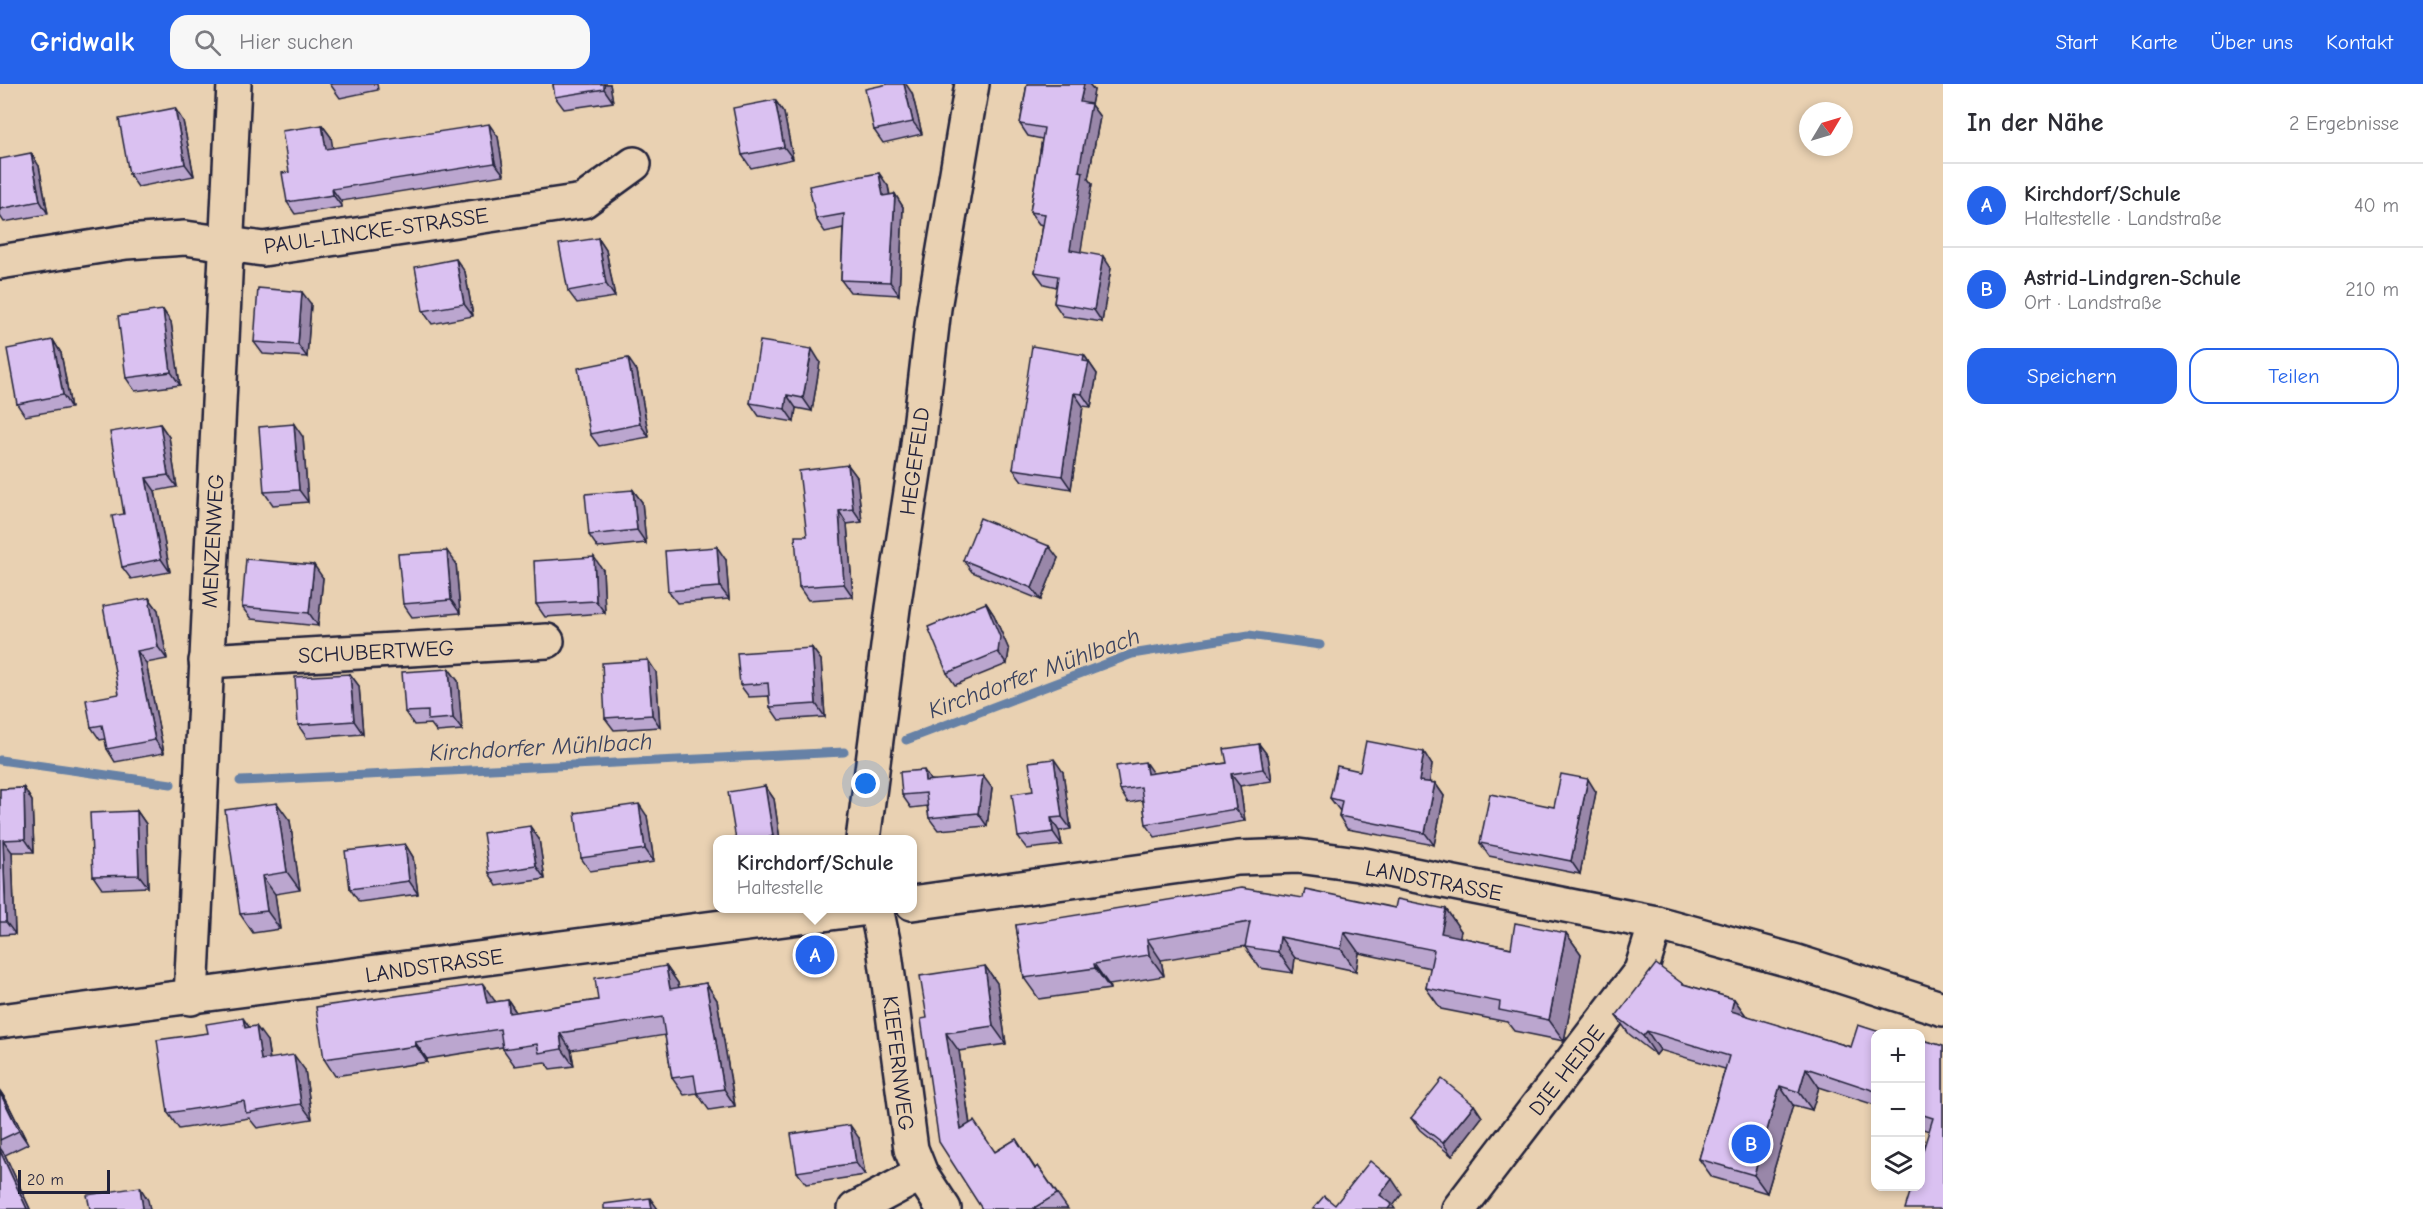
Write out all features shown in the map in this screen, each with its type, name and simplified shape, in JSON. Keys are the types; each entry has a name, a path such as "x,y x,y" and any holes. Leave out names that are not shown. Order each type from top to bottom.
{"street":[{"name":"MENZENWEG","path":"191,998 234,84"},
{"name":"HEGEFELD","path":"863,835 893,608 917,453 934,309 972,84"},
{"name":"PAUL-LINCKE-STRASSE","path":"0,262 126,242 185,238 263,249 583,201 634,164"},
{"name":"SCHUBERTWEG","path":"206,661 547,641"},
{"name":"LANDSTRASSE","path":"917,902 1238,858 1298,856 1358,864 1656,923 1797,962 1943,1009"},
{"name":"LANDSTRASSE","path":"0,1021 835,913"},
{"name":"KIEFERNWEG","path":"867,913 884,946 911,1149 921,1174 944,1209"},
{"name":"DIE HEIDE","path":"1459,1209 1641,971 1656,923"},
{"path":"855,1209 921,1174"}],"building":[{"path":"553,84 604,84 604,89 555,97"},
{"path":"888,84 904,84 913,122 874,130 865,89"},
{"path":"1027,84 1084,84 1080,102 1091,104 1079,171 1083,172 1070,250 1103,256 1094,310 1054,303 1058,276 1035,272 1045,214 1030,212 1044,128 1020,124"},
{"path":"775,100 784,147 742,155 733,108"},
{"path":"175,108 185,164 129,174 119,119"},
{"path":"489,124 495,163 332,189 333,195 287,202 282,173 289,172 282,131 322,125 326,149"},
{"path":"31,153 40,201 0,209 0,159"},
{"path":"879,173 883,196 895,194 890,282 841,280 844,214 816,219 809,186"},
{"path":"598,238 606,284 568,291 559,244"},
{"path":"456,259 464,304 423,311 415,267"},
{"path":"258,288 302,292 298,345 254,342"},
{"path":"163,310 171,372 126,378 118,316"},
{"path":"53,340 63,395 17,404 7,349"},
{"path":"760,341 812,349 803,398 787,395 785,409 750,403"},
{"path":"1032,346 1084,355 1083,361 1089,362 1082,394 1074,393 1062,476 1013,469"},
{"path":"628,358 640,424 590,434 578,368"},
{"path":"160,424 168,475 146,478 161,559 122,567 112,516 124,514 110,432"},
{"path":"294,424 299,490 264,492 259,427"},
{"path":"848,465 853,509 839,511 844,584 799,587 795,536 807,536 799,471"},
{"path":"633,490 637,530 589,535 585,494"},
{"path":"980,518 1049,546 1032,588 963,560"},
{"path":"717,547 720,587 668,591 665,551"},
{"path":"447,551 451,600 403,604 398,554"},
{"path":"594,557 596,601 536,604 534,561"},
{"path":"246,559 314,565 309,613 242,607"},
{"path":"149,598 158,647 137,651 155,740 107,749 102,725 91,727 86,700 119,694 103,606"},
{"path":"986,603 1000,637 998,652 947,673 928,627"},
{"path":"812,648 816,704 770,707 768,683 740,685 737,653"},
{"path":"648,660 652,715 605,718 602,663"},
{"path":"449,669 453,718 428,720 428,711 405,712 402,672"},
{"path":"350,674 354,721 298,725 295,677"},
{"path":"1366,741 1424,752 1419,781 1435,783 1425,833 1339,816 1342,801 1330,798 1337,766 1360,771"},
{"path":"1259,744 1263,769 1231,774 1236,809 1146,824 1141,787 1120,790 1116,766 1145,762 1147,774 1227,763 1224,749"},
{"path":"1054,759 1062,817 1051,818 1053,832 1018,837 1012,794 1033,791 1029,762"},
{"path":"924,770 925,781 983,776 978,813 929,818 926,793 902,795 900,772"},
{"path":"1561,774 1588,779 1571,861 1480,843 1490,794 1554,807"},
{"path":"765,786 773,835 735,835 728,792"},
{"path":"24,788 25,839 3,840 6,922 0,922 0,789"},
{"path":"277,803 287,872 262,876 267,911 240,914 225,810"},
{"path":"639,804 645,849 581,858 575,813"},
{"path":"137,811 139,875 93,876 90,813"},
{"path":"530,826 536,866 489,873 483,833"},
{"path":"405,844 409,881 350,889 345,851"},
{"path":"1241,888 1303,898 1305,889 1395,908 1397,899 1446,909 1441,933 1511,948 1515,923 1566,933 1549,1020 1499,1010 1500,1002 1426,988 1434,950 1344,932 1341,949 1280,937 1278,952 1245,947 1250,922 1147,939 1149,955 1094,964 1095,968 1024,978 1016,925"},
{"path":"1656,964 1683,984 1734,999 1731,1011 1851,1047 1858,1025 1871,1029 1871,1090 1806,1068 1799,1092 1780,1086 1754,1175 1699,1159 1729,1056 1647,1031 1643,1036 1616,1016"},
{"path":"666,966 670,989 706,983 724,1089 697,1093 694,1075 672,1078 662,1017 560,1033 562,1049 539,1053 537,1044 503,1049 500,1029 415,1042 416,1046 324,1059 316,1007 483,984 487,1003 508,1000 509,1013 598,1000 595,978"},
{"path":"985,966 993,1026 946,1033 961,1129 974,1121 995,1152 1016,1139 1035,1169 1038,1166 1057,1194 1035,1209 982,1209 939,1142 921,1019 927,1018 920,976"},
{"path":"243,1018 245,1028 256,1026 261,1060 294,1055 301,1104 246,1113 244,1101 168,1113 157,1040 208,1033 206,1024"},
{"path":"1925,1041 1943,1046 1943,1209 1905,1209 1910,1191 1925,1191 1925,1144 1933,1118 1925,1116"},
{"path":"1442,1079 1474,1105 1443,1143 1411,1118"},
{"path":"0,1093 19,1131 0,1140"},
{"path":"850,1125 856,1163 797,1172 791,1134"},
{"path":"0,1151 27,1209 0,1209"},
{"path":"1370,1161 1392,1179 1380,1195 1392,1204 1388,1209 1313,1209 1324,1196 1335,1205"},
{"path":"140,1187 143,1209 90,1209 87,1195"},
{"path":"650,1198 652,1209 604,1209 604,1204"}],"waterway":[{"name":"Kirchdorfer Mühlbach","path":"906,740 1132,654 1249,635 1320,645"},
{"name":"Kirchdorfer Mühlbach","path":"240,781 844,752"},
{"name":"Kirchdorfer Mühlbach","path":"0,760 171,784"}],"place":[{"name":"Kirchdorf/Schule","path":"815,955"},
{"name":"Astrid-Lindgren-Schule","path":"1751,1144"}]}
